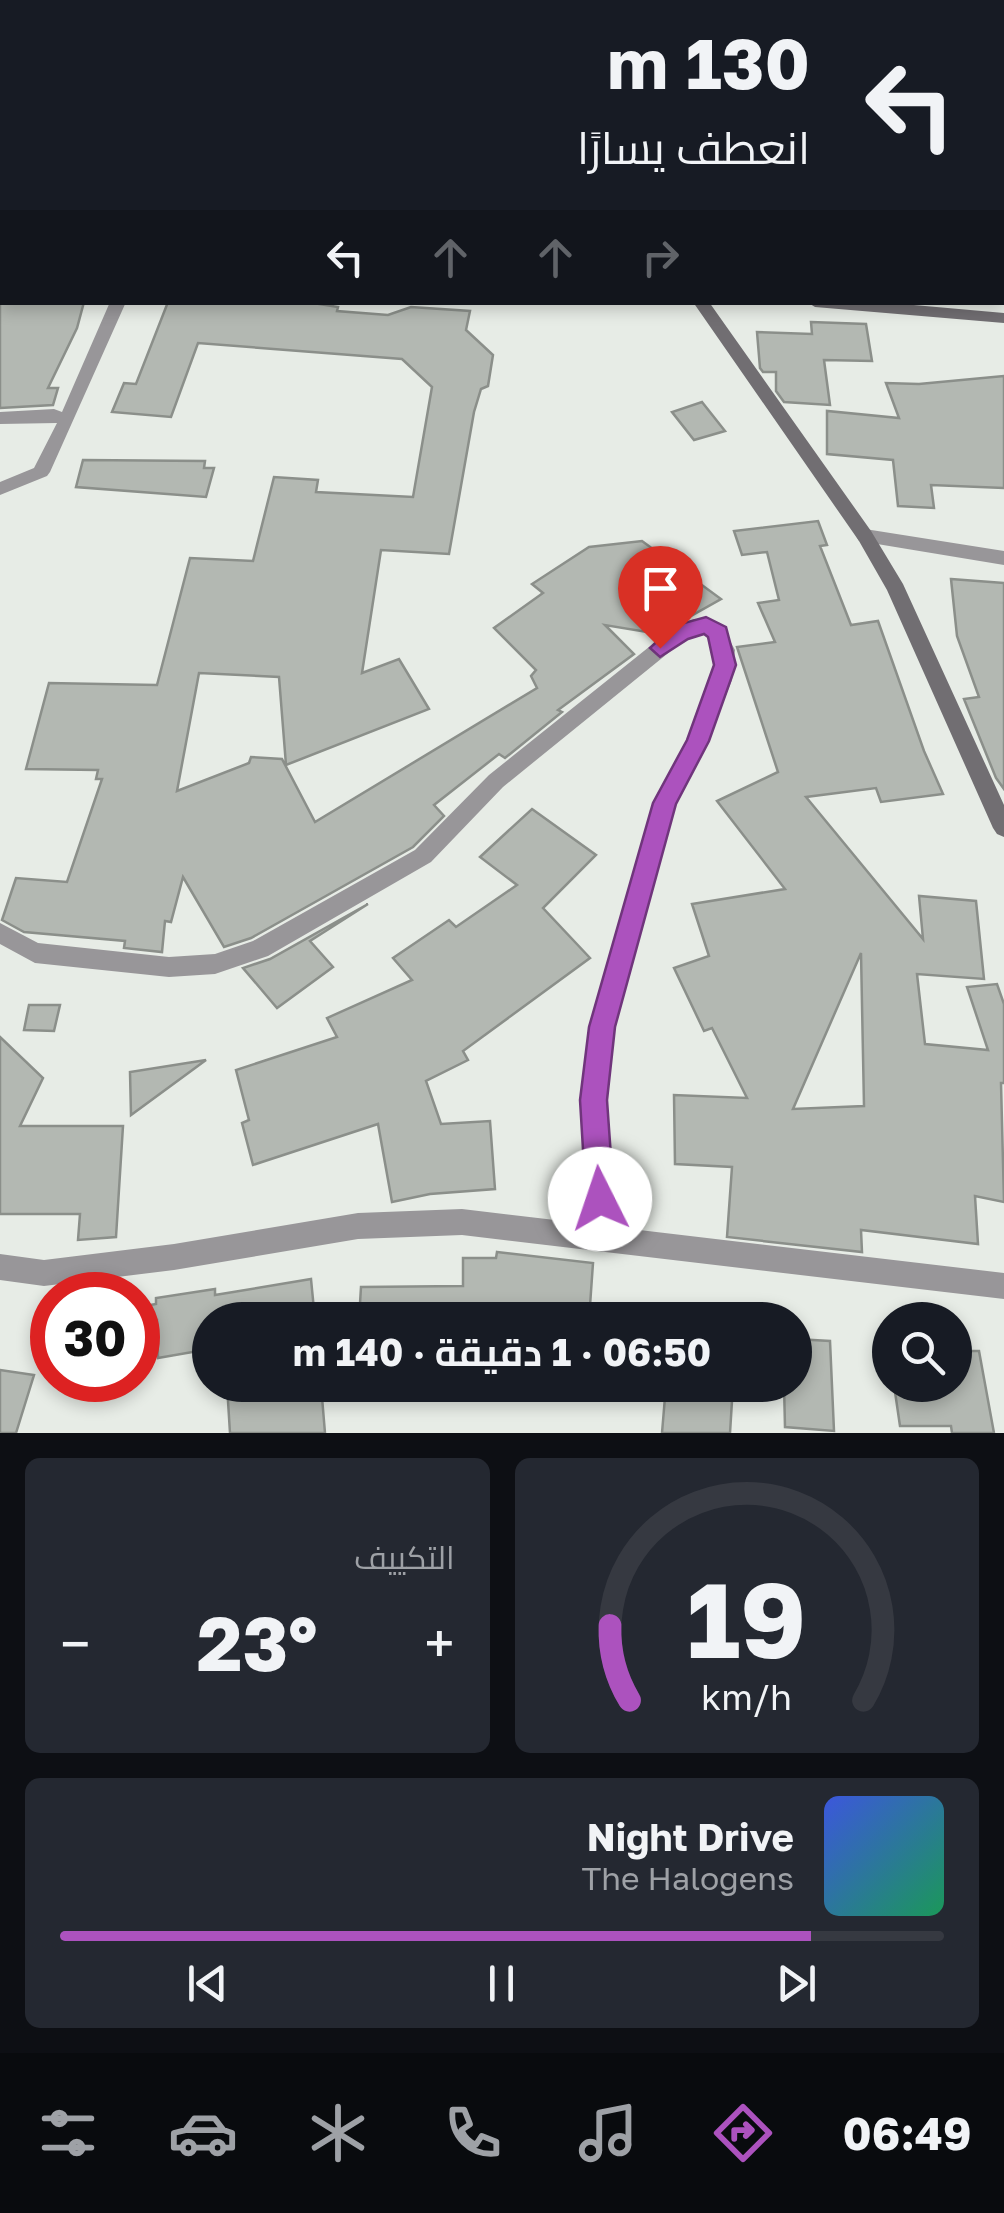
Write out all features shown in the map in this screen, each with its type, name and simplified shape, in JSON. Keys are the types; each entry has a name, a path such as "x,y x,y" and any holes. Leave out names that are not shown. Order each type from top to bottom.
{"main road":[{"path":"703,305 865,536 896,589 1004,828"},
{"path":"851,305 1004,318"}],"street":[{"path":"0,489 41,472 117,305"},
{"path":"0,418 54,415 67,420"},
{"path":"865,536 1004,558"},
{"path":"0,934 35,952 169,968 215,964 260,950 423,856 496,781 680,632 694,626 713,628 725,650 722,680 698,741 665,803 602,1027 594,1100 602,1236"},
{"path":"0,1267 44,1273 174,1258 358,1226 462,1222 1004,1286"}],"building":[{"path":"0,305 83,305 77,328 48,388 58,388 53,405 0,408"},
{"path":"167,305 326,305 338,307 337,311 388,315 411,307 470,311 466,330 493,355 488,386 481,389 474,412 449,554 381,550 362,673 399,659 429,709 286,765 279,677 199,673 177,791 249,763 251,757 282,759 315,822 537,688 531,676 536,670 494,628 543,593 532,584 589,547 642,541 721,599 659,634 605,625 634,654 558,710 562,712 505,758 499,754 434,805 444,816 413,847 251,938 224,947 183,877 171,922 165,921 162,952 124,948 125,941 24,932 2,920 16,878 67,882 102,779 96,779 98,770 26,769 49,683 157,685 190,558 253,561 274,477 318,480 316,492 413,497 432,387 402,359 198,343 171,417 112,412 124,383 136,384"},
{"path":"811,322 866,324 872,361 824,360 830,405 784,402 776,391 776,372 763,372 760,368 757,332 812,334"},
{"path":"1004,376 1004,488 931,485 934,508 898,506 893,460 827,454 827,411 899,418 886,383"},
{"path":"702,402 725,431 694,440 672,412"},
{"path":"83,460 205,461 204,468 214,468 206,497 76,487"},
{"path":"818,521 827,545 820,546 851,625 878,621 943,794 881,802 876,788 806,797 923,939 919,896 976,901 984,979 917,974 925,1044 988,1050 967,987 997,984 1004,1004 1004,1202 975,1196 978,1244 861,1230 862,1252 727,1237 732,1167 675,1164 674,1095 747,1098 712,1028 704,1031 674,968 709,956 692,904 785,889 717,801 778,772 737,647 775,642 758,603 779,600 767,552 742,555 734,531","holes":["861,953 864,1106 793,1109"]},
{"path":"951,579 1004,583 1004,789 964,699 979,697 957,636"},
{"path":"532,809 596,855 543,908 590,958 463,1051 468,1060 426,1081 441,1124 490,1121 495,1189 430,1194 392,1202 378,1124 253,1165 242,1123 249,1120 236,1070 337,1037 327,1018 412,980 393,958 449,920 456,927 517,885 480,857"},
{"path":"368,904 310,941 333,967 277,1008 243,968 270,959"},
{"path":"29,1005 60,1005 54,1031 24,1030"},
{"path":"0,1037 43,1078 20,1126 123,1126 116,1237 78,1240 80,1214 0,1214"},
{"path":"206,1060 131,1115 130,1072"},
{"path":"497,1252 593,1263 590,1302 360,1302 361,1287 463,1286 463,1258 496,1258"},
{"path":"311,1279 313,1302 192,1302 192,1352 160,1358 160,1297 215,1289 215,1295"},
{"path":"812,1340 830,1341 834,1431 785,1427 784,1402 812,1402"},
{"path":"972,1351 979,1351 994,1433 952,1433 951,1426 900,1426 896,1402 972,1402"},
{"path":"0,1370 30,1374 30,1388 16,1433 0,1433"},
{"path":"228,1402 322,1402 325,1433 230,1433"},
{"path":"665,1402 732,1402 730,1433 662,1433"}],"route":[{"path":"600,1199 594,1100 602,1027 649,850 665,803 716,698 725,665 725,650 718,632 706,625 680,632 660,648"}]}
